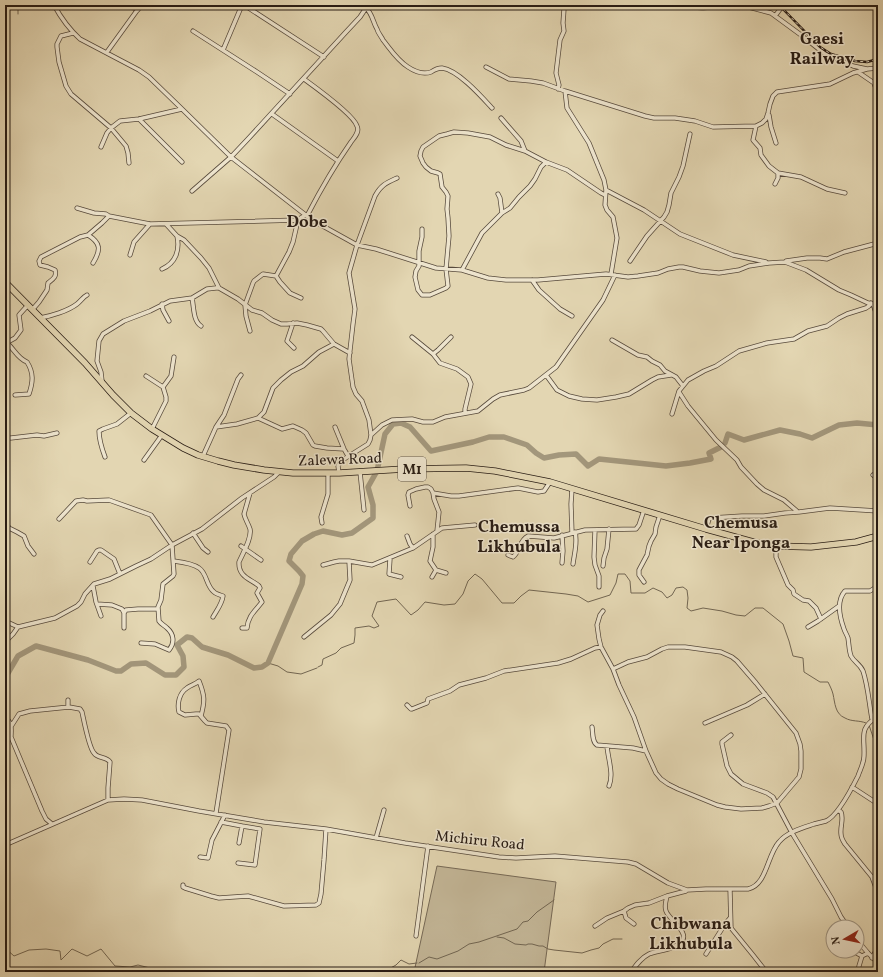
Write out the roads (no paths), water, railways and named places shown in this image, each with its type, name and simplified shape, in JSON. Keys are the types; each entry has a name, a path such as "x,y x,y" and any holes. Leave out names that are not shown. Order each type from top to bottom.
{"highway":[{"name":"Zalewa Road","path":"5,282 131,413 152,429 183,448 218,461 279,472 328,473 404,469 466,468 495,471 550,482 706,529 757,543 776,546 827,546 856,542 878,536"}],"street":[{"path":"54,5 65,23 80,39 107,52 149,77 231,157 312,220 357,245 376,249 436,268 462,270 497,280 532,280 613,274 628,277 648,275 681,267 719,273 769,263 807,258 827,259 844,252 878,243"},
{"path":"128,5 138,10"},
{"path":"107,52 142,5"},
{"path":"223,50 243,5 324,57"},
{"path":"687,5 697,8 724,5"},
{"path":"741,5 771,13 802,35 825,54 853,66 867,69"},
{"path":"752,5 756,9"},
{"path":"775,16 783,6 782,5"},
{"path":"192,191 231,157 272,114 346,32 367,6 378,32 390,50 401,62 413,70 423,73 442,68 454,73 465,81 492,108"},
{"path":"558,88 559,85 556,73 560,40 564,31 562,23 563,6"},
{"path":"193,31 290,94"},
{"path":"73,33 61,36 57,44 59,62 66,86 75,98 111,128 126,146 129,164"},
{"path":"486,67 509,79 538,82 640,115 654,118 675,118 695,121 713,127 756,126 764,122 770,104 777,92 832,83 853,73 878,68"},
{"path":"858,72 874,83 878,89"},
{"path":"77,208 94,213 106,214 109,216 150,224 298,220 308,214 338,161 357,133 358,128 343,110 304,79"},
{"path":"371,435 392,420 412,419 433,422 446,417 478,411 500,395 524,390 556,368 603,300 613,274 617,238 613,217 606,207 606,193 602,172 592,148 565,104 565,91"},
{"path":"102,147 107,133 120,121 139,119 182,109"},
{"path":"768,113 776,143"},
{"path":"272,114 338,161"},
{"path":"501,118 521,141 524,151"},
{"path":"139,119 182,162"},
{"path":"756,126 753,141 760,148 761,155 769,166 778,173 801,177 827,189 845,193"},
{"path":"422,229 419,263 415,280 418,290 422,295 430,295 448,287 446,269 449,236 447,209 448,196 443,189 438,173 428,169 421,160 420,156 423,147 439,136 460,132 480,134 490,137 567,170 606,193 644,210 680,234 733,254 769,263"},
{"path":"630,261 646,236 660,221 669,208 671,193 681,172 690,134"},
{"path":"462,270 482,233 502,213 510,208 530,186 541,167 546,162"},
{"path":"776,184 778,173"},
{"path":"339,472 338,466 341,461 368,444 371,435 369,420 362,402 352,387 349,359 355,309 349,272 371,206 380,188 386,183 397,178"},
{"path":"498,194 502,213"},
{"path":"15,395 29,394 32,374 27,362 21,359 6,343 15,338 21,330 19,315 39,302 47,290 48,283 56,276 55,270 40,265 40,258 80,237 88,235 109,216"},
{"path":"276,276 289,252 296,232 298,220"},
{"path":"130,255 134,242 150,224"},
{"path":"166,224 176,236 184,240 201,258 209,268 220,288 254,312 262,313 281,324 307,324 321,330 334,344 350,353"},
{"path":"88,235 97,243 99,251 98,256 93,263"},
{"path":"162,269 171,263 177,253 178,247 176,236"},
{"path":"785,262 810,272 839,290 874,304"},
{"path":"250,331 245,305 254,281 263,274 276,276 290,293 301,298"},
{"path":"532,280 539,290 560,309 572,316"},
{"path":"103,383 97,358 99,341 103,334 124,321 162,304 174,300 192,298 207,289 220,288"},
{"path":"40,318 69,309 87,295"},
{"path":"192,298 197,324 201,326"},
{"path":"162,304 163,310 169,321"},
{"path":"874,304 875,310 878,312"},
{"path":"672,414 678,391 693,376 716,366 739,351 767,343 794,339 808,331 828,326 844,315 874,304"},
{"path":"293,323 287,341 294,348"},
{"path":"412,337 433,354 440,363 456,369 468,377 471,384 465,413"},
{"path":"433,354 451,337"},
{"path":"612,340 638,355 647,357 660,365 665,372 676,377 683,386"},
{"path":"216,427 237,424 258,418 264,412 273,388 281,380 291,372 303,366 320,352 334,344"},
{"path":"163,387 171,376 174,357"},
{"path":"203,456 216,427 224,415 241,375"},
{"path":"546,375 557,390 569,396 597,400 629,394 658,377 671,375"},
{"path":"146,376 163,387 166,397 166,402 152,429"},
{"path":"678,391 688,406 716,440 737,460 741,467 757,484 764,490 784,500 799,512"},
{"path":"105,457 99,432 103,429 118,424 131,413"},
{"path":"258,418 282,429 293,426 302,430 306,433 315,446 344,449"},
{"path":"335,427 348,456"},
{"path":"5,438 37,435 44,436 57,433"},
{"path":"144,460 162,435"},
{"path":"5,621 18,627 55,618 77,606 85,594 93,586 151,559 172,545 207,526 250,492 274,477 279,472"},
{"path":"360,472 364,510"},
{"path":"322,523 322,514 328,494 328,473"},
{"path":"873,475 878,479"},
{"path":"433,493 459,496 518,488 538,492 544,491 550,482"},
{"path":"410,506 408,495 409,492 425,487 431,489 439,512 437,531"},
{"path":"572,489 571,504 573,533 576,536 573,564"},
{"path":"242,628 247,628 249,619 255,609 262,602 256,593 260,588 259,586 245,577 239,567 239,562 246,548 250,532 244,514 250,492"},
{"path":"59,519 78,500 87,502 109,500 151,514 172,545 174,574 162,585 161,600 158,606 158,619 173,637 173,642 170,650 155,644 141,643"},
{"path":"706,529 709,519 711,518 755,516 830,508 878,511"},
{"path":"508,555 513,557 517,555 523,540 526,537 554,538 585,530 636,529 639,525 644,510"},
{"path":"644,582 639,575 640,570 647,555 650,541 655,534 660,515"},
{"path":"5,522 9,528 24,536 28,546 34,554"},
{"path":"323,566 339,561 372,565 413,548 442,528 475,525"},
{"path":"603,566 607,549 609,529"},
{"path":"595,530 594,557 599,576 599,587"},
{"path":"193,533 203,548 208,552"},
{"path":"433,534 433,547 430,561 436,570 446,573"},
{"path":"407,536 413,548"},
{"path":"562,536 562,563"},
{"path":"241,546 246,548 261,560"},
{"path":"776,546 776,557 788,585 793,590 794,594 803,600 809,601 816,608 821,619"},
{"path":"90,562 97,551 101,550 114,559 120,574"},
{"path":"390,558 389,574 401,577"},
{"path":"174,561 191,564 199,568 212,591 223,596 219,608 213,617"},
{"path":"304,637 331,615 340,604 350,580 349,562"},
{"path":"432,577 436,570"},
{"path":"93,586 101,616"},
{"path":"878,586 870,591 844,591 842,593 839,606 844,628 848,637 851,655 863,671 872,719 878,716"},
{"path":"97,604 112,605 122,609 124,613 124,628"},
{"path":"808,627 839,606"},
{"path":"124,613 129,609 158,609"},
{"path":"604,611 600,614 597,625 602,647 634,717 646,751 656,773 661,779 668,784 717,805 734,809 745,809 762,808 777,803 799,777 801,769 801,750 796,733 737,661 728,655 721,652 685,647 664,648 646,657 620,665 613,669"},
{"path":"5,642 18,627"},
{"path":"407,705 412,709 426,703 428,699 450,692 459,685 486,678 504,671 558,663 595,648 602,647"},
{"path":"201,716 205,702 200,681 182,692 178,707 179,712 182,714 196,714 201,716 205,721 226,726 229,730 216,814"},
{"path":"706,723 747,705 765,694"},
{"path":"68,700 69,707"},
{"path":"52,824 46,819 42,811 11,737 12,725 19,714 30,711 69,707 80,709 94,754 107,758 110,762 108,800"},
{"path":"5,718 8,719 12,725"},
{"name":"Michiru Road","path":"6,844 108,800 142,800 264,822 326,829 499,857 516,858 566,856 628,862 636,864 668,883 687,890 748,889 759,883 779,841 803,827 826,821 838,810 852,787 864,758 864,730 872,719"},
{"path":"592,727 595,744 600,746 633,748 646,751"},
{"path":"731,735 722,742 727,766 731,774 743,784 774,797 792,833 843,919"},
{"path":"607,746 611,780 609,786"},
{"path":"852,787 878,804"},
{"path":"376,838 384,810"},
{"path":"838,810 842,815 842,838 845,844 872,877 878,894"},
{"path":"200,856 208,858 212,840 225,815"},
{"path":"221,822 260,829 255,865 238,863"},
{"path":"239,843 242,826"},
{"path":"183,885 185,888 219,898 248,896 284,906 316,905 319,903 321,894 326,829"},
{"path":"416,936 428,846"},
{"path":"730,889 731,928 764,969 772,972"},
{"path":"596,926 611,916 635,905 649,903 687,890"},
{"path":"631,972 644,957 671,948 684,938 679,928 666,913 665,902 667,896"},
{"path":"624,911 626,918 634,924"},
{"path":"706,954 730,918"},
{"path":"872,958 878,947"},
{"path":"865,950 878,963"},
{"path":"858,972 861,959"}],"waterway":[{"path":"18,5 18,14"},
{"path":"5,672 8,673 18,656 36,646 88,660 116,671 121,671 131,664 146,663 165,675 176,675 184,667 183,656 177,645 187,637 192,638 202,647 228,655 254,668 262,667 268,663 302,584 303,576 289,561 291,554 302,541 314,534 323,531 342,535 352,533 373,518 373,505 368,487 377,471 385,434 393,424 401,423 410,427 431,451 489,437 504,437 527,445 544,458 576,454 588,466 599,459 666,466 690,463 711,459 709,453 721,447"},
{"path":"725,443 728,434 744,440 780,430 812,438 839,425 857,423 878,425"},
{"path":"318,667 322,665 323,659 336,653 341,648 354,643 355,628 369,626 374,628 379,626 372,616 377,602 396,599 411,615 425,602 444,605 455,604 463,594 468,581 475,574 482,579 502,603 514,603 529,590 578,596 588,602 610,595 616,583 618,574 625,574 630,581 631,593 645,593 653,588 662,592 667,598 672,595 676,588 683,587 687,590 687,608 691,611 703,608 745,616 755,608 763,608 783,624 793,656 803,658 804,672 820,682 828,682 833,692 836,708 839,714 853,721 866,723"},
{"path":"268,663 278,666 287,672 301,674 317,668"},
{"path":"869,725 874,740 878,744"},
{"path":"419,963 429,957 437,959 458,951 469,944 517,929 523,922 528,921 537,912 554,900"},
{"path":"497,937 504,938 515,944 532,944 543,946 548,949 582,953 599,948 603,944 613,939 622,939"},
{"path":"5,948 14,956 29,950 46,949 60,951 61,960 72,949 87,956 101,949 115,966 130,967 138,965 162,971 170,970 181,972"},
{"path":"387,970 401,960 409,964 417,963"}],"railway":[{"path":"779,5 820,47 831,54 855,61 867,62 878,59"}],"district":[{"name":"Gaesi Railway","path":"822,48"},
{"name":"Dobe","path":"307,221"},
{"name":"Chemusa Near Iponga","path":"741,532"},
{"name":"Chemussa Likhubula","path":"519,536"},
{"name":"Chibwana Likhubula","path":"691,933"}]}
